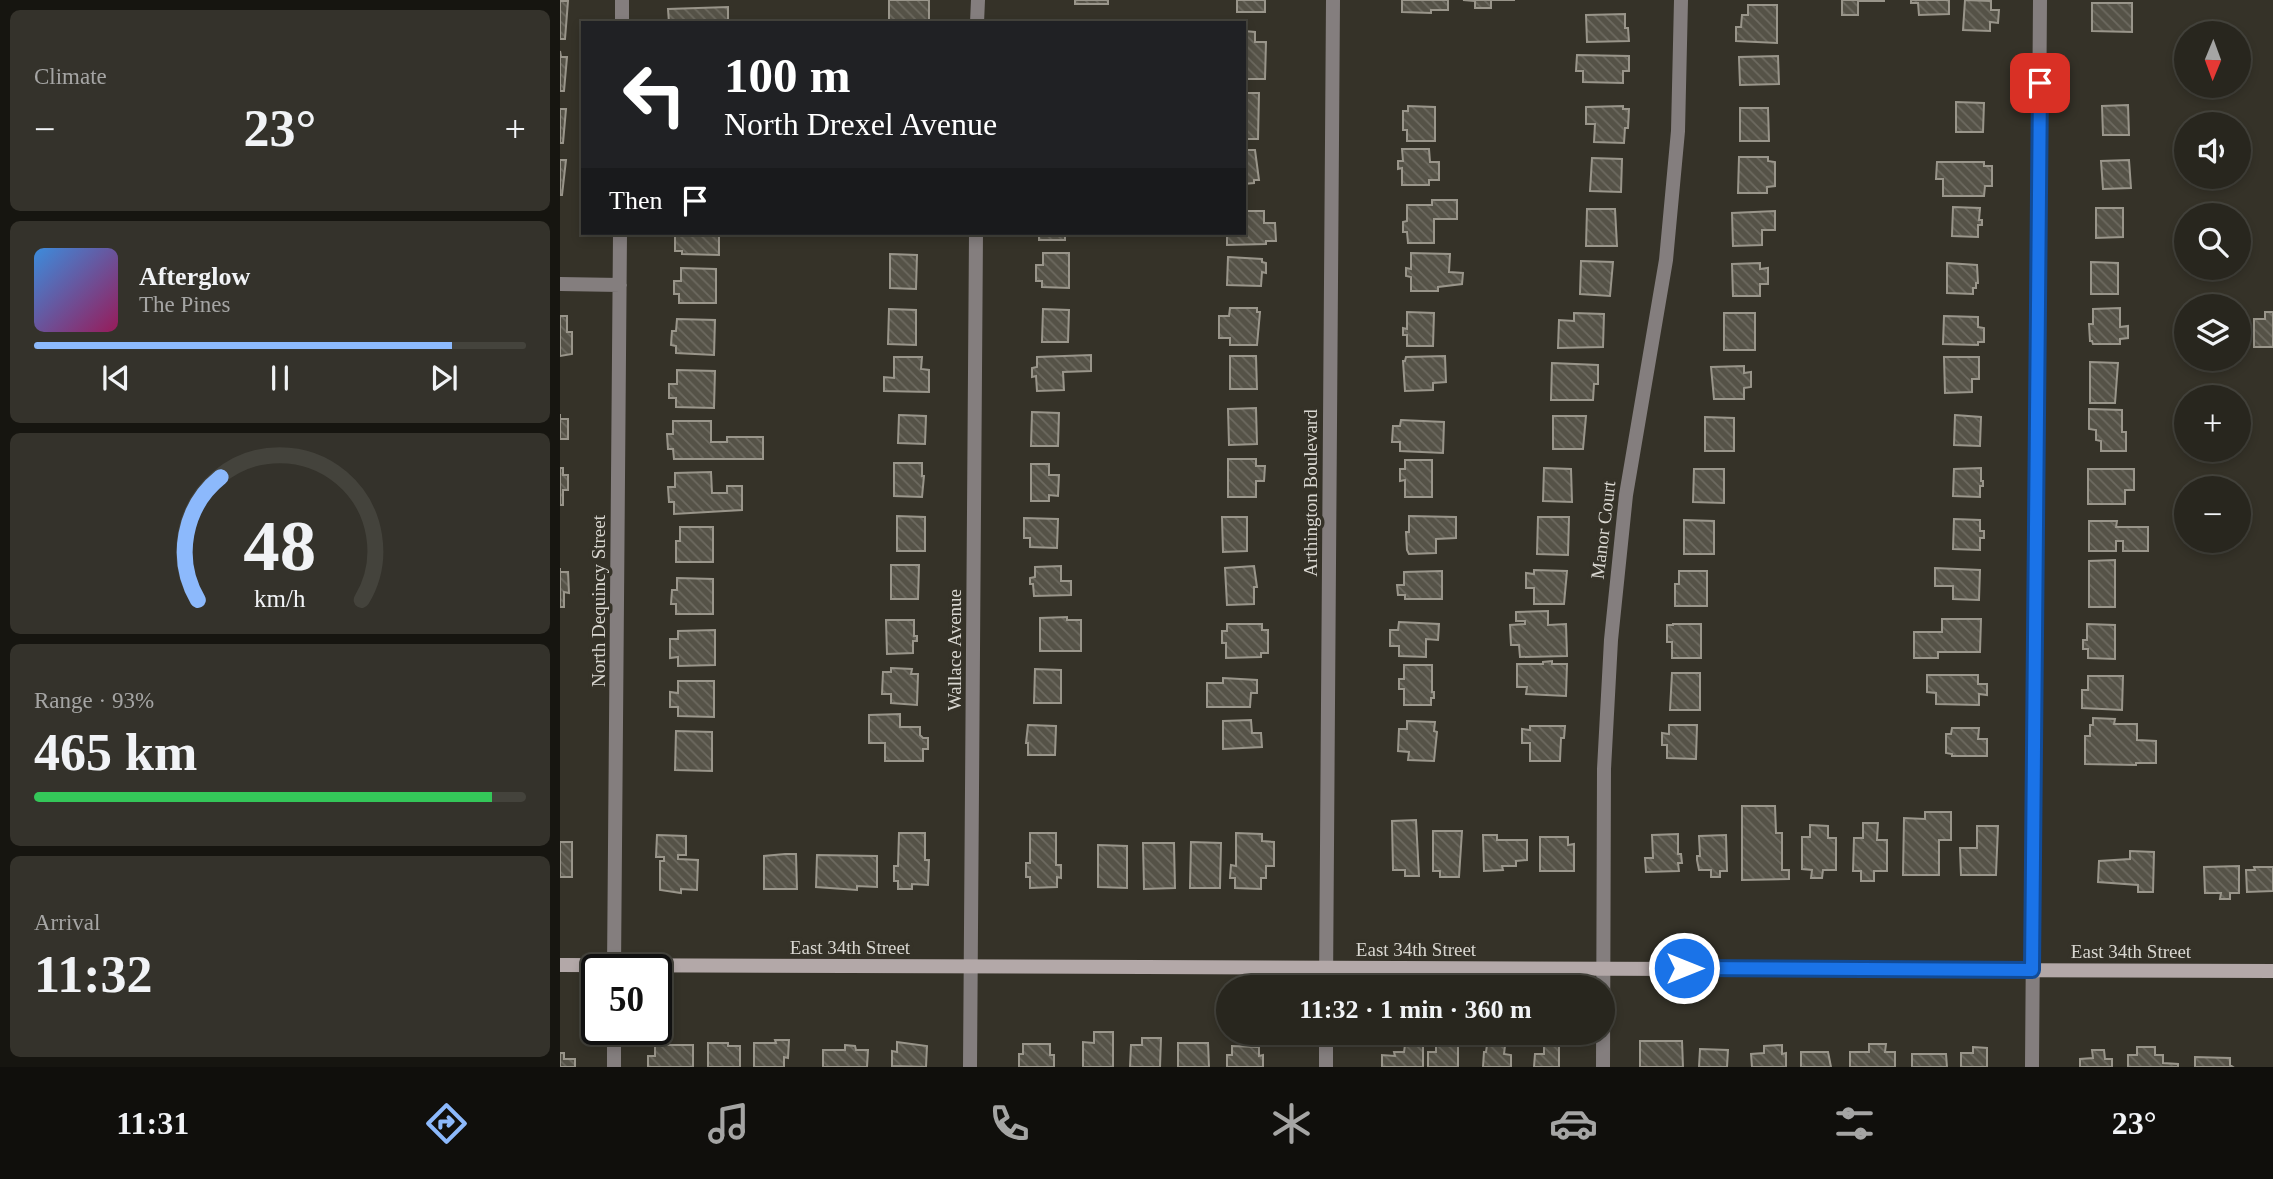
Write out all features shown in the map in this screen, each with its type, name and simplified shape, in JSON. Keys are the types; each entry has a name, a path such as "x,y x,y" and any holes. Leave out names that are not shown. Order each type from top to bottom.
{"main road":[{"name":"East 34th Street","path":"560,965 581,966"},
{"name":"East 34th Street","path":"672,968 971,966 2273,971"}],"street":[{"path":"622,0 622,21"},
{"path":"977,21 978,0"},
{"name":"Arthington Boulevard","path":"1326,975 1333,0"},
{"name":"Manor Court","path":"1603,1067 1604,769 1611,640 1624,506 1668,246 1678,131 1681,0"},
{"path":"2032,1067 2040,0"},
{"name":"North Dequincy Street","path":"614,954 620,235"},
{"name":"Wallace Avenue","path":"970,1067 976,235"},
{"path":"560,284 620,285"},
{"path":"614,1045 614,1067"},
{"path":"1326,1045 1326,1067"}],"building":[{"path":"889,0 929,0 929,21 889,21"},
{"path":"1075,0 1108,0 1108,4 1075,4"},
{"path":"1237,0 1265,0 1265,12 1237,12"},
{"path":"1402,0 1448,0 1448,10 1431,10 1431,13 1402,12"},
{"path":"1463,0 1491,0 1491,8 1475,8 1475,1"},
{"path":"1842,0 1884,1 1858,1 1858,15 1842,15"},
{"path":"1911,0 1949,0 1949,14 1919,15 1918,3 1911,3"},
{"path":"1965,0 1991,1 1991,10 1999,10 1998,23 1990,22 1990,31 1963,30"},
{"path":"560,1 568,1 565,39 560,39"},
{"path":"2092,3 2132,3 2132,32 2092,31"},
{"path":"1748,5 1777,5 1777,43 1736,41 1736,27 1741,27 1742,15 1748,15"},
{"path":"728,7 728,21 669,21 668,9"},
{"path":"1625,14 1629,41 1587,42 1586,15"},
{"path":"1246,31 1255,32 1255,42 1266,42 1265,79 1246,79"},
{"path":"560,51 561,57 567,57 564,91 560,91"},
{"path":"1577,55 1629,56 1629,71 1623,71 1623,83 1583,82 1583,71 1576,71"},
{"path":"1778,56 1779,84 1740,85 1739,57"},
{"path":"1246,93 1259,93 1258,139 1246,139"},
{"path":"1956,102 1984,103 1983,132 1956,132"},
{"path":"2128,105 2129,135 2103,135 2102,106"},
{"path":"1408,106 1435,107 1435,141 1407,141 1407,130 1403,130 1403,111 1408,111"},
{"path":"1623,106 1623,109 1629,109 1624,143 1594,142 1595,124 1586,124 1586,107"},
{"path":"1740,108 1768,108 1769,141 1740,141"},
{"path":"560,109 566,109 563,143 560,143"},
{"path":"1402,149 1429,149 1430,162 1439,162 1439,180 1429,180 1429,185 1402,185 1402,168 1398,169 1398,161 1403,161"},
{"path":"1246,150 1255,150 1259,180 1254,180 1254,183 1246,184"},
{"path":"1739,157 1768,157 1768,161 1775,162 1775,186 1767,187 1767,193 1738,193"},
{"path":"1592,158 1622,159 1621,192 1590,191"},
{"path":"560,160 566,160 562,195 560,195"},
{"path":"2129,160 2131,188 2103,189 2101,161"},
{"path":"1937,162 1984,162 1984,166 1992,166 1992,186 1985,186 1984,196 1943,196 1943,179 1936,179"},
{"path":"1432,200 1457,200 1457,219 1434,219 1434,243 1408,243 1407,232 1403,232 1403,222 1407,221 1407,205 1432,205"},
{"path":"1953,207 1980,208 1979,220 1982,220 1982,225 1978,225 1978,237 1952,236"},
{"path":"2096,208 2123,208 2123,237 2096,238"},
{"path":"1587,209 1615,209 1617,246 1586,246"},
{"path":"1246,211 1264,211 1264,223 1275,223 1276,241 1266,241 1266,244 1227,245 1227,235 1246,235"},
{"path":"1775,211 1775,230 1762,230 1762,245 1733,246 1732,213"},
{"path":"675,235 719,235 719,255 682,254 682,251 675,251"},
{"path":"1039,235 1065,235 1065,240 1039,240"},
{"path":"1043,253 1069,253 1069,288 1042,287 1042,281 1036,281 1036,265 1043,265"},
{"path":"1411,253 1450,254 1449,272 1463,273 1462,284 1438,287 1438,291 1411,291 1411,277 1406,276 1406,268 1411,269"},
{"path":"890,254 917,255 916,289 890,288"},
{"path":"1228,257 1262,259 1262,262 1266,263 1266,273 1262,272 1261,286 1227,285"},
{"path":"1581,261 1613,262 1610,296 1580,294"},
{"path":"2091,262 2118,263 2118,294 2091,294"},
{"path":"1760,263 1760,269 1768,268 1768,284 1760,284 1760,296 1733,296 1732,264"},
{"path":"1947,263 1977,265 1978,283 1976,288 1973,288 1973,294 1947,293"},
{"path":"681,268 716,269 716,303 679,303 679,294 674,294 674,281 681,281"},
{"path":"1230,308 1257,308 1257,312 1260,312 1257,345 1230,345 1230,338 1219,338 1219,316 1229,316"},
{"path":"2120,308 2120,327 2128,326 2128,338 2120,339 2120,344 2093,344 2090,341 2089,324 2093,324 2093,309"},
{"path":"889,309 916,310 916,345 888,344"},
{"path":"1043,309 1069,310 1068,342 1042,342"},
{"path":"1407,312 1434,313 1433,346 1407,346 1407,335 1403,335 1403,328 1407,329"},
{"path":"2265,312 2273,312 2273,347 2254,347 2254,319 2265,319"},
{"path":"1574,313 1604,314 1603,347 1558,348 1559,320 1574,321"},
{"path":"1724,313 1755,313 1755,350 1724,350"},
{"path":"560,316 567,316 567,332 572,332 572,354 560,356"},
{"path":"1944,316 1978,317 1978,327 1984,328 1984,342 1978,342 1978,345 1943,344"},
{"path":"677,319 715,320 714,355 676,353 676,346 671,345 672,331 676,331"},
{"path":"1091,355 1091,371 1063,372 1064,390 1037,391 1036,376 1032,377 1032,368 1037,367 1037,357"},
{"path":"1230,356 1256,356 1257,389 1230,389"},
{"path":"1445,356 1446,382 1433,383 1433,390 1405,391 1403,361 1406,357"},
{"path":"894,357 922,357 921,369 929,370 929,392 884,391 884,377 894,378"},
{"path":"1944,357 1979,357 1979,379 1972,379 1972,392 1945,393"},
{"path":"2090,362 2118,363 2115,403 2090,403"},
{"path":"1552,363 1598,365 1598,384 1594,384 1593,400 1551,400"},
{"path":"1744,366 1744,373 1751,372 1751,387 1744,388 1744,399 1714,399 1711,367"},
{"path":"677,370 715,371 714,408 676,407 676,398 669,398 669,384 677,384"},
{"path":"1256,408 1257,444 1229,445 1228,409"},
{"path":"2089,409 2122,410 2122,432 2126,432 2126,451 2101,451 2101,441 2096,440 2096,430 2089,429"},
{"path":"1032,412 1059,413 1058,446 1031,446"},
{"path":"899,415 926,416 925,444 898,443"},
{"path":"1955,415 1981,417 1980,446 1954,445"},
{"path":"1553,416 1586,416 1583,449 1553,449"},
{"path":"1705,417 1734,418 1734,451 1705,451"},
{"path":"560,419 568,419 568,439 560,439"},
{"path":"1401,420 1444,422 1443,453 1400,451 1400,442 1392,442 1393,426 1400,426"},
{"path":"673,421 711,421 711,442 727,442 727,437 763,437 763,459 674,459 673,449 668,449 667,434 673,434"},
{"path":"1228,459 1256,459 1256,466 1265,466 1264,481 1256,481 1256,497 1228,497"},
{"path":"1405,460 1432,460 1432,497 1405,497 1405,480 1400,481 1400,469 1405,469"},
{"path":"894,463 922,463 922,497 894,496"},
{"path":"1031,464 1049,464 1049,475 1059,475 1058,496 1049,495 1049,501 1031,501"},
{"path":"560,468 563,468 563,475 568,475 568,490 563,490 563,505 560,505"},
{"path":"1544,468 1571,469 1572,502 1543,501"},
{"path":"1981,468 1983,486 1980,486 1980,497 1953,496 1954,469"},
{"path":"1694,469 1724,469 1724,503 1693,502"},
{"path":"2088,469 2134,469 2134,490 2125,490 2125,504 2088,504"},
{"path":"711,472 712,493 727,493 727,486 742,486 742,510 674,514 674,502 669,502 668,487 675,487 675,473"},
{"path":"897,516 925,517 925,551 897,551"},
{"path":"1409,516 1456,517 1456,538 1436,539 1436,553 1409,554 1406,532 1409,532"},
{"path":"1222,517 1247,517 1247,551 1223,552"},
{"path":"1538,517 1569,517 1568,555 1537,554"},
{"path":"1024,518 1058,519 1057,548 1030,547 1030,538 1024,538"},
{"path":"1954,519 1980,520 1980,531 1984,531 1984,538 1980,538 1980,550 1953,549"},
{"path":"1684,520 1714,521 1714,554 1684,554"},
{"path":"2089,521 2117,521 2116,527 2148,527 2148,551 2123,551 2123,541 2116,541 2116,551 2089,551"},
{"path":"680,527 713,527 713,562 676,562 676,541 680,541"},
{"path":"2115,560 2115,607 2089,607 2089,561"},
{"path":"891,565 919,565 918,599 891,599"},
{"path":"1061,566 1061,581 1071,581 1071,595 1034,596 1030,578 1035,577 1035,567"},
{"path":"1254,566 1257,587 1254,587 1254,604 1227,605 1225,568"},
{"path":"1935,568 1980,570 1979,600 1953,599 1953,586 1935,586"},
{"path":"1534,570 1567,571 1564,604 1534,604 1534,588 1526,588 1526,573 1534,574"},
{"path":"1442,571 1442,599 1405,599 1405,595 1398,595 1397,585 1404,585 1404,572"},
{"path":"1679,571 1707,571 1707,606 1675,606 1675,584 1679,584"},
{"path":"560,572 568,572 569,593 564,592 564,607 560,607"},
{"path":"677,578 713,579 713,614 676,614 676,604 671,604 672,590 677,590"},
{"path":"1548,611 1548,625 1566,624 1567,656 1520,657 1519,645 1511,645 1510,625 1525,624 1525,621 1516,621 1516,612"},
{"path":"1067,617 1067,620 1081,620 1081,651 1040,651 1040,618"},
{"path":"1942,619 1981,619 1980,652 1938,652 1938,658 1914,658 1914,632 1942,632"},
{"path":"886,620 914,620 914,636 917,636 917,641 913,641 913,653 887,654"},
{"path":"1399,622 1439,624 1438,640 1426,639 1426,657 1399,656 1399,646 1390,646 1390,630 1398,630"},
{"path":"1227,624 1262,624 1262,630 1268,630 1268,653 1261,653 1261,657 1226,658 1226,643 1222,643 1222,631 1227,631"},
{"path":"1701,624 1701,658 1672,658 1672,642 1667,642 1667,625"},
{"path":"2087,624 2115,625 2115,659 2088,658 2088,649 2083,649 2083,640 2087,640"},
{"path":"715,630 715,665 678,666 678,657 670,658 670,639 678,639 678,631"},
{"path":"1552,661 1552,664 1567,664 1566,696 1526,694 1527,687 1517,687 1517,664 1543,664"},
{"path":"1404,665 1432,665 1434,698 1431,698 1431,705 1404,705 1404,689 1399,689 1399,679 1404,679"},
{"path":"891,668 912,669 911,674 918,674 917,705 891,703 891,694 882,694 883,672 891,672"},
{"path":"1035,669 1061,670 1061,703 1034,703"},
{"path":"1672,673 1700,673 1700,710 1670,710"},
{"path":"1927,675 1978,675 1978,684 1987,684 1987,695 1979,694 1979,705 1936,704 1936,693 1927,692"},
{"path":"2088,676 2123,676 2122,710 2082,708 2082,690 2088,690"},
{"path":"1223,678 1257,680 1257,693 1251,693 1250,707 1207,707 1207,683 1223,683"},
{"path":"678,681 714,681 714,717 678,716 678,707 670,707 670,692 678,693"},
{"path":"900,714 900,727 920,727 920,735 928,738 928,749 923,749 923,761 885,761 885,743 869,743 869,715"},
{"path":"2093,718 2115,719 2114,724 2137,724 2137,740 2156,741 2156,763 2085,764 2085,736 2090,736"},
{"path":"1251,720 1252,733 1261,733 1262,747 1223,749 1223,721"},
{"path":"1407,721 1435,722 1434,731 1437,732 1434,761 1408,760 1409,752 1398,751 1399,729 1407,729"},
{"path":"1028,725 1056,726 1055,755 1028,755"},
{"path":"1669,725 1697,725 1696,759 1667,758 1667,745 1662,745 1662,733 1669,734"},
{"path":"1530,726 1565,726 1564,738 1561,738 1560,761 1530,761 1530,743 1522,743 1522,729 1530,730"},
{"path":"1952,728 1979,728 1978,739 1987,739 1987,756 1952,756 1946,753 1946,734 1951,734"},
{"path":"676,731 712,732 712,771 675,770"},
{"path":"1742,806 1775,806 1776,833 1782,833 1782,870 1789,870 1789,879 1742,880"},
{"path":"1925,812 1951,812 1951,840 1939,840 1939,875 1903,875 1904,818 1925,819"},
{"path":"1416,820 1419,876 1405,876 1405,870 1393,870 1392,821"},
{"path":"1863,823 1878,823 1877,840 1887,840 1887,871 1874,871 1874,881 1861,881 1861,871 1853,871 1854,838 1863,838"},
{"path":"1810,825 1828,826 1828,838 1836,838 1836,870 1823,870 1822,878 1811,878 1812,870 1802,869 1802,837 1810,837"},
{"path":"1977,826 1998,826 1996,875 1961,875 1960,848 1977,848"},
{"path":"1433,831 1462,831 1459,877 1440,877 1440,871 1433,871"},
{"path":"899,833 925,833 925,860 929,860 928,885 912,884 912,889 898,889 898,881 894,881 894,866 898,866"},
{"path":"1030,833 1056,833 1056,865 1061,865 1061,878 1057,877 1057,887 1030,888 1030,877 1026,877 1026,863 1030,863"},
{"path":"1236,833 1262,834 1262,841 1274,842 1274,866 1266,866 1266,878 1261,878 1261,889 1235,888 1235,878 1230,878 1231,865 1236,866"},
{"path":"1678,834 1678,854 1681,854 1682,863 1678,863 1679,871 1646,872 1645,858 1653,858 1652,835"},
{"path":"657,835 686,836 686,855 678,855 678,859 698,860 697,890 681,889 681,893 660,890 660,861 664,861 664,857 656,857"},
{"path":"1483,835 1497,835 1497,840 1527,840 1527,860 1516,861 1516,866 1502,866 1503,870 1484,871"},
{"path":"1726,835 1727,871 1720,871 1720,877 1711,877 1711,870 1699,870 1699,836"},
{"path":"1540,837 1568,837 1568,845 1574,844 1574,871 1540,871"},
{"path":"560,842 572,842 572,877 560,877"},
{"path":"1191,842 1221,843 1220,888 1190,888"},
{"path":"1143,843 1174,843 1175,888 1144,889"},
{"path":"1098,845 1127,846 1127,888 1098,887"},
{"path":"2130,851 2154,852 2153,892 2138,892 2138,885 2098,882 2099,861 2130,859"},
{"path":"796,854 797,889 764,889 764,856"},
{"path":"817,855 877,856 877,887 857,886 857,890 816,887"},
{"path":"2239,866 2239,893 2230,893 2230,899 2220,899 2221,893 2205,893 2204,867"},
{"path":"2254,867 2273,867 2273,891 2247,892 2246,870 2255,870"},
{"path":"1094,1032 1113,1032 1113,1067 1083,1067 1083,1042 1094,1043"},
{"path":"1142,1038 1161,1038 1160,1067 1130,1067 1131,1045 1142,1045"},
{"path":"775,1040 789,1040 788,1058 784,1057 784,1067 754,1067 754,1043 776,1043"},
{"path":"1640,1041 1682,1041 1683,1067 1640,1067"},
{"path":"897,1042 927,1046 926,1067 892,1066 892,1051 897,1052"},
{"path":"708,1043 740,1046 740,1067 708,1067"},
{"path":"1178,1043 1208,1043 1209,1067 1178,1067"},
{"path":"1023,1044 1050,1044 1054,1067 1019,1067 1019,1054 1023,1054"},
{"path":"1869,1044 1886,1044 1885,1052 1895,1052 1895,1067 1850,1067 1850,1052 1869,1052"},
{"path":"655,1045 693,1045 693,1067 648,1067 648,1056 655,1056"},
{"path":"845,1045 855,1046 856,1050 868,1050 867,1067 823,1067 823,1050 845,1050"},
{"path":"1405,1045 1423,1045 1423,1067 1382,1067 1382,1055 1395,1056 1394,1052 1404,1052"},
{"path":"1436,1045 1458,1045 1458,1067 1428,1067 1428,1052 1436,1052"},
{"path":"1487,1045 1505,1046 1504,1054 1511,1055 1511,1067 1483,1067"},
{"path":"1544,1045 1559,1045 1559,1067 1534,1067 1535,1054 1544,1054"},
{"path":"1782,1045 1782,1054 1786,1053 1786,1067 1752,1067 1751,1054 1764,1053 1764,1046"},
{"path":"1232,1046 1259,1047 1259,1056 1263,1055 1263,1067 1227,1067 1227,1055 1232,1055"},
{"path":"1973,1047 1987,1048 1987,1067 1961,1067 1961,1053 1973,1053"},
{"path":"2137,1047 2155,1047 2155,1055 2163,1055 2163,1063 2178,1064 2178,1067 2128,1067 2128,1055 2137,1055"},
{"path":"1700,1049 1728,1050 1727,1067 1699,1067"},
{"path":"2092,1050 2104,1050 2105,1059 2112,1059 2112,1067 2080,1067 2080,1059 2093,1058"},
{"path":"1801,1052 1828,1052 1831,1067 1801,1067"},
{"path":"560,1053 564,1053 564,1059 575,1059 575,1067 560,1067"},
{"path":"1912,1054 1946,1054 1947,1067 1912,1067"},
{"path":"2195,1057 2230,1058 2230,1065 2233,1067 2195,1067"}],"route":[{"path":"1684,968 2032,970 2040,83"}]}
